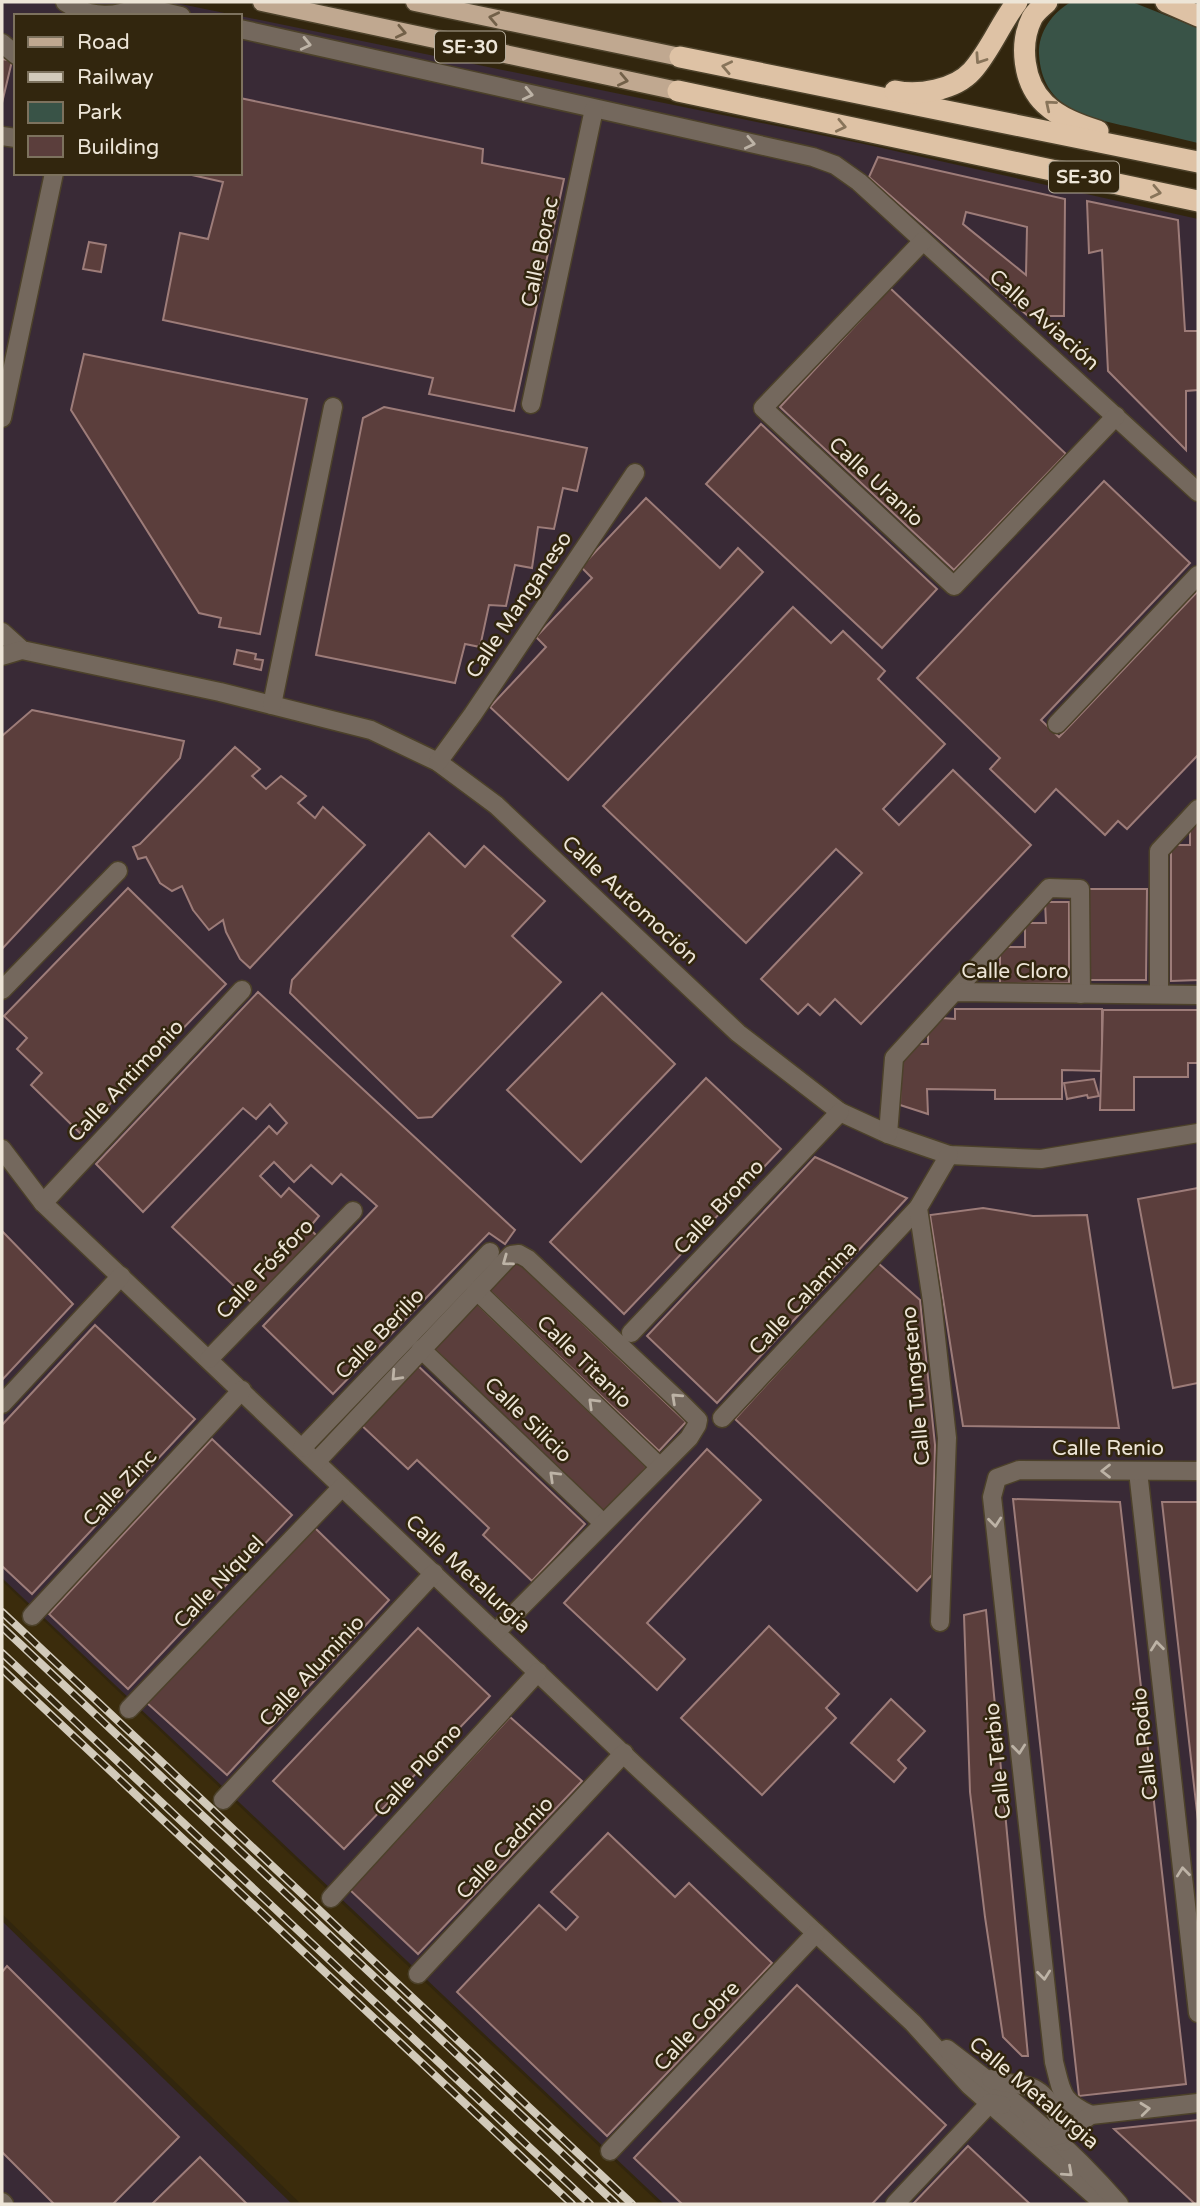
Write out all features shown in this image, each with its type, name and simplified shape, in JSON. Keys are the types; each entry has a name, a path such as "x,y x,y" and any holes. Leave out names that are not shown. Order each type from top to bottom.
{"highway":[{"path":"817,86 847,81 908,93 945,87 970,74 1017,2"},
{"path":"1047,2 1032,17 1025,44 1026,72 1034,89 1045,103 1076,124 1102,132 1130,149"},
{"path":"1166,2 1198,16"},
{"name":"SE-30","path":"680,57 1198,162"},
{"name":"SE-30","path":"678,91 1198,201"}],"main road":[{"name":"SE-30","path":"262,2 678,91"},
{"name":"SE-30","path":"415,2 680,57"}],"street":[{"path":"118,14 141,4 174,14"},
{"path":"66,7 94,14"},
{"name":"Calle Aviación","path":"242,29 835,164 859,182 1198,492"},
{"name":"Calle Borac","path":"531,404 594,108"},
{"path":"2,418 5,386 54,175"},
{"name":"Calle Uranio","path":"923,241 764,408 954,586 1116,416"},
{"path":"272,705 333,407"},
{"name":"Calle Manganeso","path":"438,762 635,473"},
{"path":"1058,724 1198,575"},
{"path":"2,632 22,650"},
{"path":"2,656 22,650"},
{"name":"Calle Automoción","path":"22,650 272,705 371,730 438,762 496,805 738,1033 840,1112 888,1134 949,1155 1041,1159 1198,1133"},
{"path":"1159,995 1159,851 1198,809"},
{"path":"2,990 118,871"},
{"path":"954,992 1049,888 1080,889 1081,994"},
{"name":"Calle Antimonio","path":"43,1203 242,990"},
{"name":"Calle Cloro","path":"888,1134 894,1058 954,992 1198,995"},
{"name":"Calle Bromo","path":"631,1333 840,1112"},
{"path":"918,1209 949,1155"},
{"name":"Calle Metalurgia","path":"3,1156 43,1203 913,2023 969,2085 1104,2204"},
{"name":"Calle Calamina","path":"722,1418 918,1209"},
{"name":"Calle Tungsteno","path":"918,1209 932,1301 947,1438 940,1622"},
{"name":"Calle Fósforo","path":"209,1359 353,1211"},
{"name":"Calle Berilio","path":"302,1448 490,1252"},
{"path":"316,1462 511,1255 519,1254 528,1259 681,1403 698,1420 689,1438 496,1632"},
{"path":"2,1404 121,1276"},
{"name":"Calle Titanio","path":"476,1290 660,1467"},
{"name":"Calle Silicio","path":"421,1349 603,1523"},
{"name":"Calle Zinc","path":"32,1616 242,1390"},
{"name":"Calle Renio","path":"1018,1470 1198,1471"},
{"name":"Calle Terbio","path":"1018,1470 997,1478 992,1497 1054,2062"},
{"name":"Calle Rodio","path":"1138,1471 1198,2013"},
{"name":"Calle Níquel","path":"129,1709 342,1487"},
{"name":"Calle Aluminio","path":"223,1800 434,1573"},
{"name":"Calle Plomo","path":"331,1898 538,1672"},
{"name":"Calle Cadmio","path":"418,1974 624,1753"},
{"name":"Calle Cobre","path":"610,2151 816,1933"},
{"name":"Calle Metalurgia","path":"913,2023 1060,2139 1119,2204"},
{"path":"1033,2088 1044,2083 1054,2062"},
{"path":"1054,2062 1063,2094 1072,2106 1091,2115"},
{"path":"980,2074 1001,2082 1033,2088 1053,2107 1063,2124 1060,2139"},
{"path":"895,2204 990,2103 1007,2105 1044,2139 1060,2139 1091,2115 1198,2103"},
{"path":"1079,2160 1081,2133 1091,2115"}],"shaded area":[{"path":"2,2 171,2 229,14 14,14 14,175 242,175 242,16 864,144 1198,219 1198,2204 664,2204 2,1578"},
{"path":"2,1581 660,2204 301,2204 2,1914"},
{"path":"2,1921 292,2204 2,2204"}],"green space":[{"path":"1071,2 1132,2 1198,28 1198,143 1098,119 1069,107 1058,99 1048,87 1042,73 1039,46 1048,23 1058,11"}],"building":[{"path":"2,59 12,61 2,103"},
{"path":"242,98 483,149 482,163 564,179 514,411 429,394 433,378 163,320 180,233 208,239 223,182 192,175 242,175"},
{"path":"878,157 1065,199 1064,316 1028,316 869,177","holes":["966,212 1027,227 1026,275 963,224"]},
{"path":"1087,201 1178,220 1185,331 1198,331 1198,390 1186,391 1186,450 1108,371 1102,250 1089,253"},
{"path":"89,242 106,245 101,272 83,269"},
{"path":"890,288 1066,454 954,570 780,407"},
{"path":"84,354 307,399 260,634 219,627 221,618 199,613 71,410"},
{"path":"384,407 587,448 577,491 563,488 554,529 538,527 532,568 515,565 506,606 489,605 480,647 465,644 455,683 316,655 363,418"},
{"path":"761,424 937,589 882,648 706,484"},
{"path":"1104,481 1190,563 1041,720 1059,737 1198,591 1198,755 1127,829 1118,821 1105,835 1056,789 1035,812 990,769 1000,758 917,678"},
{"path":"646,498 720,568 738,548 763,572 568,780 490,707 546,647 536,637 592,578 581,567"},
{"path":"793,607 831,643 843,631 885,671 878,679 945,744 883,809 899,825 953,770 1031,845 861,1024 835,999 820,1015 808,1004 798,1014 761,979 862,873 836,849 746,943 603,806"},
{"path":"237,650 256,654 255,659 263,660 261,670 234,664"},
{"path":"32,710 184,741 180,758 2,949 2,736"},
{"path":"235,747 260,769 252,776 266,789 281,776 306,796 298,803 315,818 323,807 365,845 250,968 240,959 223,920 209,930 193,910 182,886 172,891 160,883 146,857 138,859 133,847 140,844"},
{"path":"1190,822 1198,822 1198,980 1171,981 1171,845 1190,845"},
{"path":"429,833 465,867 484,846 545,901 512,936 561,982 432,1117 418,1118 290,993 292,980"},
{"path":"128,888 226,984 81,1134 31,1085 42,1073 17,1049 27,1038 4,1016"},
{"path":"1088,889 1147,889 1146,980 1088,980"},
{"path":"1045,902 1069,902 1069,983 1000,984 1000,947 1025,947 1025,923 1046,923"},
{"path":"258,992 515,1230 505,1244 489,1233 333,1394 263,1326 377,1206 341,1174 332,1184 311,1165 294,1182 274,1162 260,1176 281,1197 289,1188 319,1216 309,1228 317,1236 253,1304 172,1227 269,1126 277,1134 287,1123 270,1104 256,1119 243,1108 143,1212 96,1164"},
{"path":"602,993 675,1064 581,1162 507,1090"},
{"path":"955,1009 1102,1009 1102,1071 1062,1070 1062,1099 995,1099 995,1090 927,1089 928,1114 900,1105 901,1060 917,1044 928,1044 928,1033 942,1018 955,1019"},
{"path":"1103,1010 1198,1010 1198,1063 1188,1063 1188,1077 1134,1077 1134,1110 1100,1110"},
{"path":"706,1078 781,1149 624,1314 550,1242"},
{"path":"1094,1079 1099,1096 1088,1098 1087,1095 1067,1099 1064,1083"},
{"path":"815,1157 907,1198 717,1403 647,1336"},
{"path":"1198,1188 1198,1383 1173,1388 1138,1199"},
{"path":"983,1208 1033,1216 1087,1215 1119,1428 963,1426 930,1215"},
{"path":"2,1231 73,1304 2,1380"},
{"path":"514,1258 686,1422 659,1451 486,1287"},
{"path":"878,1263 920,1300 935,1445 932,1575 917,1591 735,1419"},
{"path":"474,1301 647,1467 604,1512 431,1346"},
{"path":"95,1325 195,1419 32,1594 2,1566 2,1425"},
{"path":"415,1363 585,1524 532,1581 483,1535 489,1528 417,1460 408,1469 359,1423"},
{"path":"212,1439 292,1515 128,1689 49,1614"},
{"path":"707,1449 761,1500 647,1623 685,1659 657,1690 564,1603"},
{"path":"1013,1499 1120,1502 1186,2084 1079,2096"},
{"path":"1162,1502 1198,1502 1198,1821"},
{"path":"315,1528 389,1600 227,1775 147,1703"},
{"path":"986,1610 1028,2056 1022,2056 1003,2037 970,1792 964,1615"},
{"path":"769,1626 839,1694 826,1708 836,1718 762,1795 681,1718"},
{"path":"418,1628 490,1696 344,1849 273,1781"},
{"path":"891,1699 925,1731 898,1760 906,1768 894,1782 851,1743"},
{"path":"510,1717 582,1781 418,1954 350,1890"},
{"path":"608,1833 675,1897 689,1883 772,1963 607,2136 457,1992 539,1905 566,1930 578,1917 551,1892"},
{"path":"7,1966 179,2137 113,2204 54,2204 2,2152 2,1972"},
{"path":"797,1985 946,2125 872,2204 682,2204 634,2158"},
{"path":"1198,2120 1198,2204 1114,2129"},
{"path":"968,2146 1030,2204 913,2204"},
{"path":"200,2157 247,2204 152,2204"}],"railway":[{"path":"2,1612 632,2204"},
{"path":"2,1627 616,2204"},
{"path":"2,1653 590,2204"},
{"path":"2,1669 572,2204"}]}
